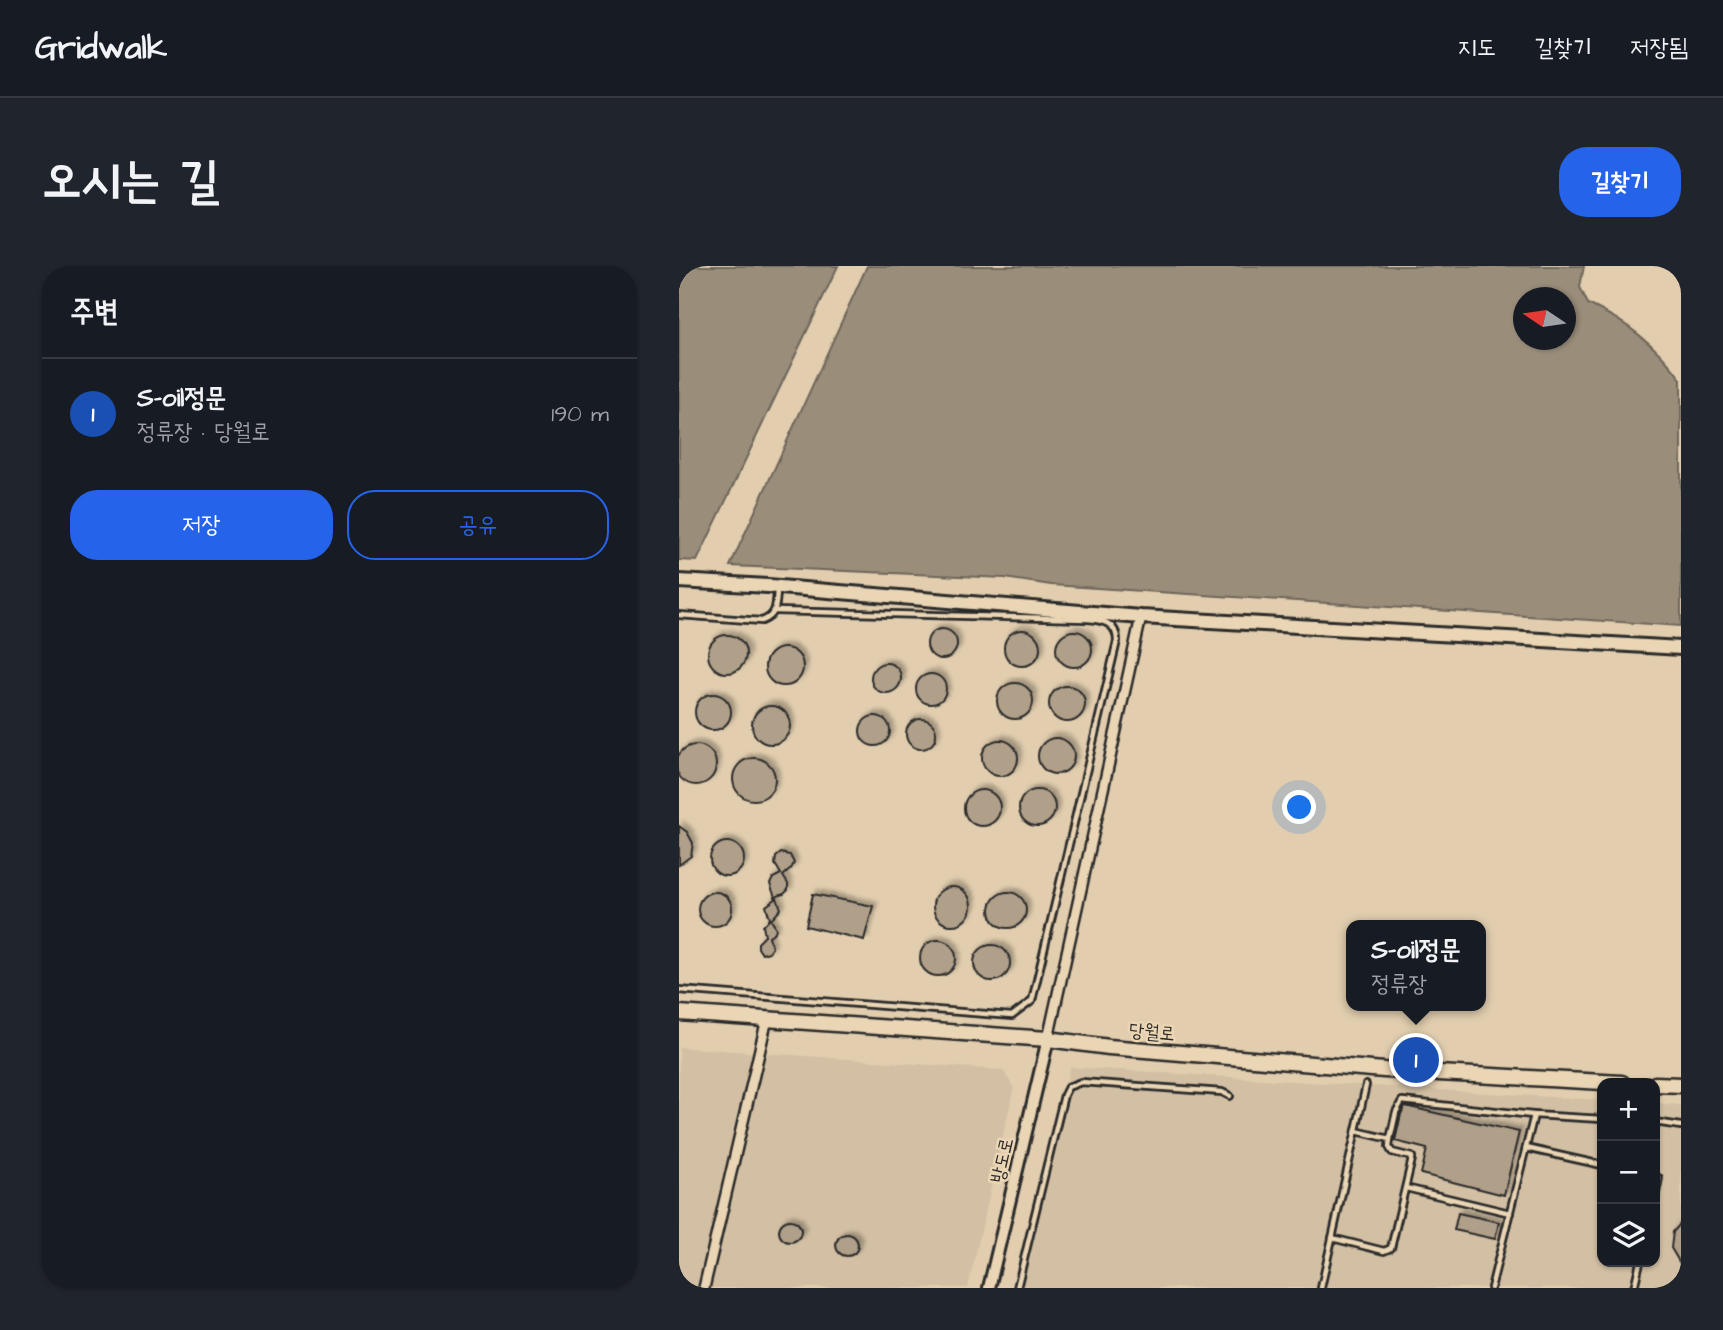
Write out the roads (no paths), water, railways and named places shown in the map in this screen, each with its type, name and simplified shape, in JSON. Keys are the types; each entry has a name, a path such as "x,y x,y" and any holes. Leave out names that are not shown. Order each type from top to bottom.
{"main road":[{"path":"679,581 1141,617 1681,648"},
{"name":"당월로","path":"679,1013 1048,1039 1109,1047 1384,1070 1597,1082"},
{"path":"1660,1084 1681,1085"}],"street":[{"path":"1048,1039 1141,617"},
{"path":"704,1288 767,1019"},
{"name":"방도로","path":"989,1288 1048,1039"}],"lane":[{"path":"679,615 762,621 772,617 775,611 778,587"},
{"path":"679,990 1012,1016 1032,1001 1117,641 1117,633 1112,625 1101,620 1087,619 775,611"},
{"path":"1017,1288 1063,1095 1068,1087 1081,1082 1222,1092 1230,1096"},
{"path":"1321,1288 1366,1085"},
{"path":"1332,1238 1384,1251 1390,1250 1412,1159 1392,1152 1389,1147 1396,1112 1402,1101 1597,1119"},
{"path":"1491,1288 1534,1115"},
{"path":"1660,1123 1681,1126"},
{"path":"1356,1131 1390,1139"},
{"path":"1526,1148 1597,1164"},
{"path":"1405,1188 1510,1213"},
{"path":"1634,1288 1639,1267"}],"place":[{"name":"S-oil정문","path":"1416,1060"}]}
